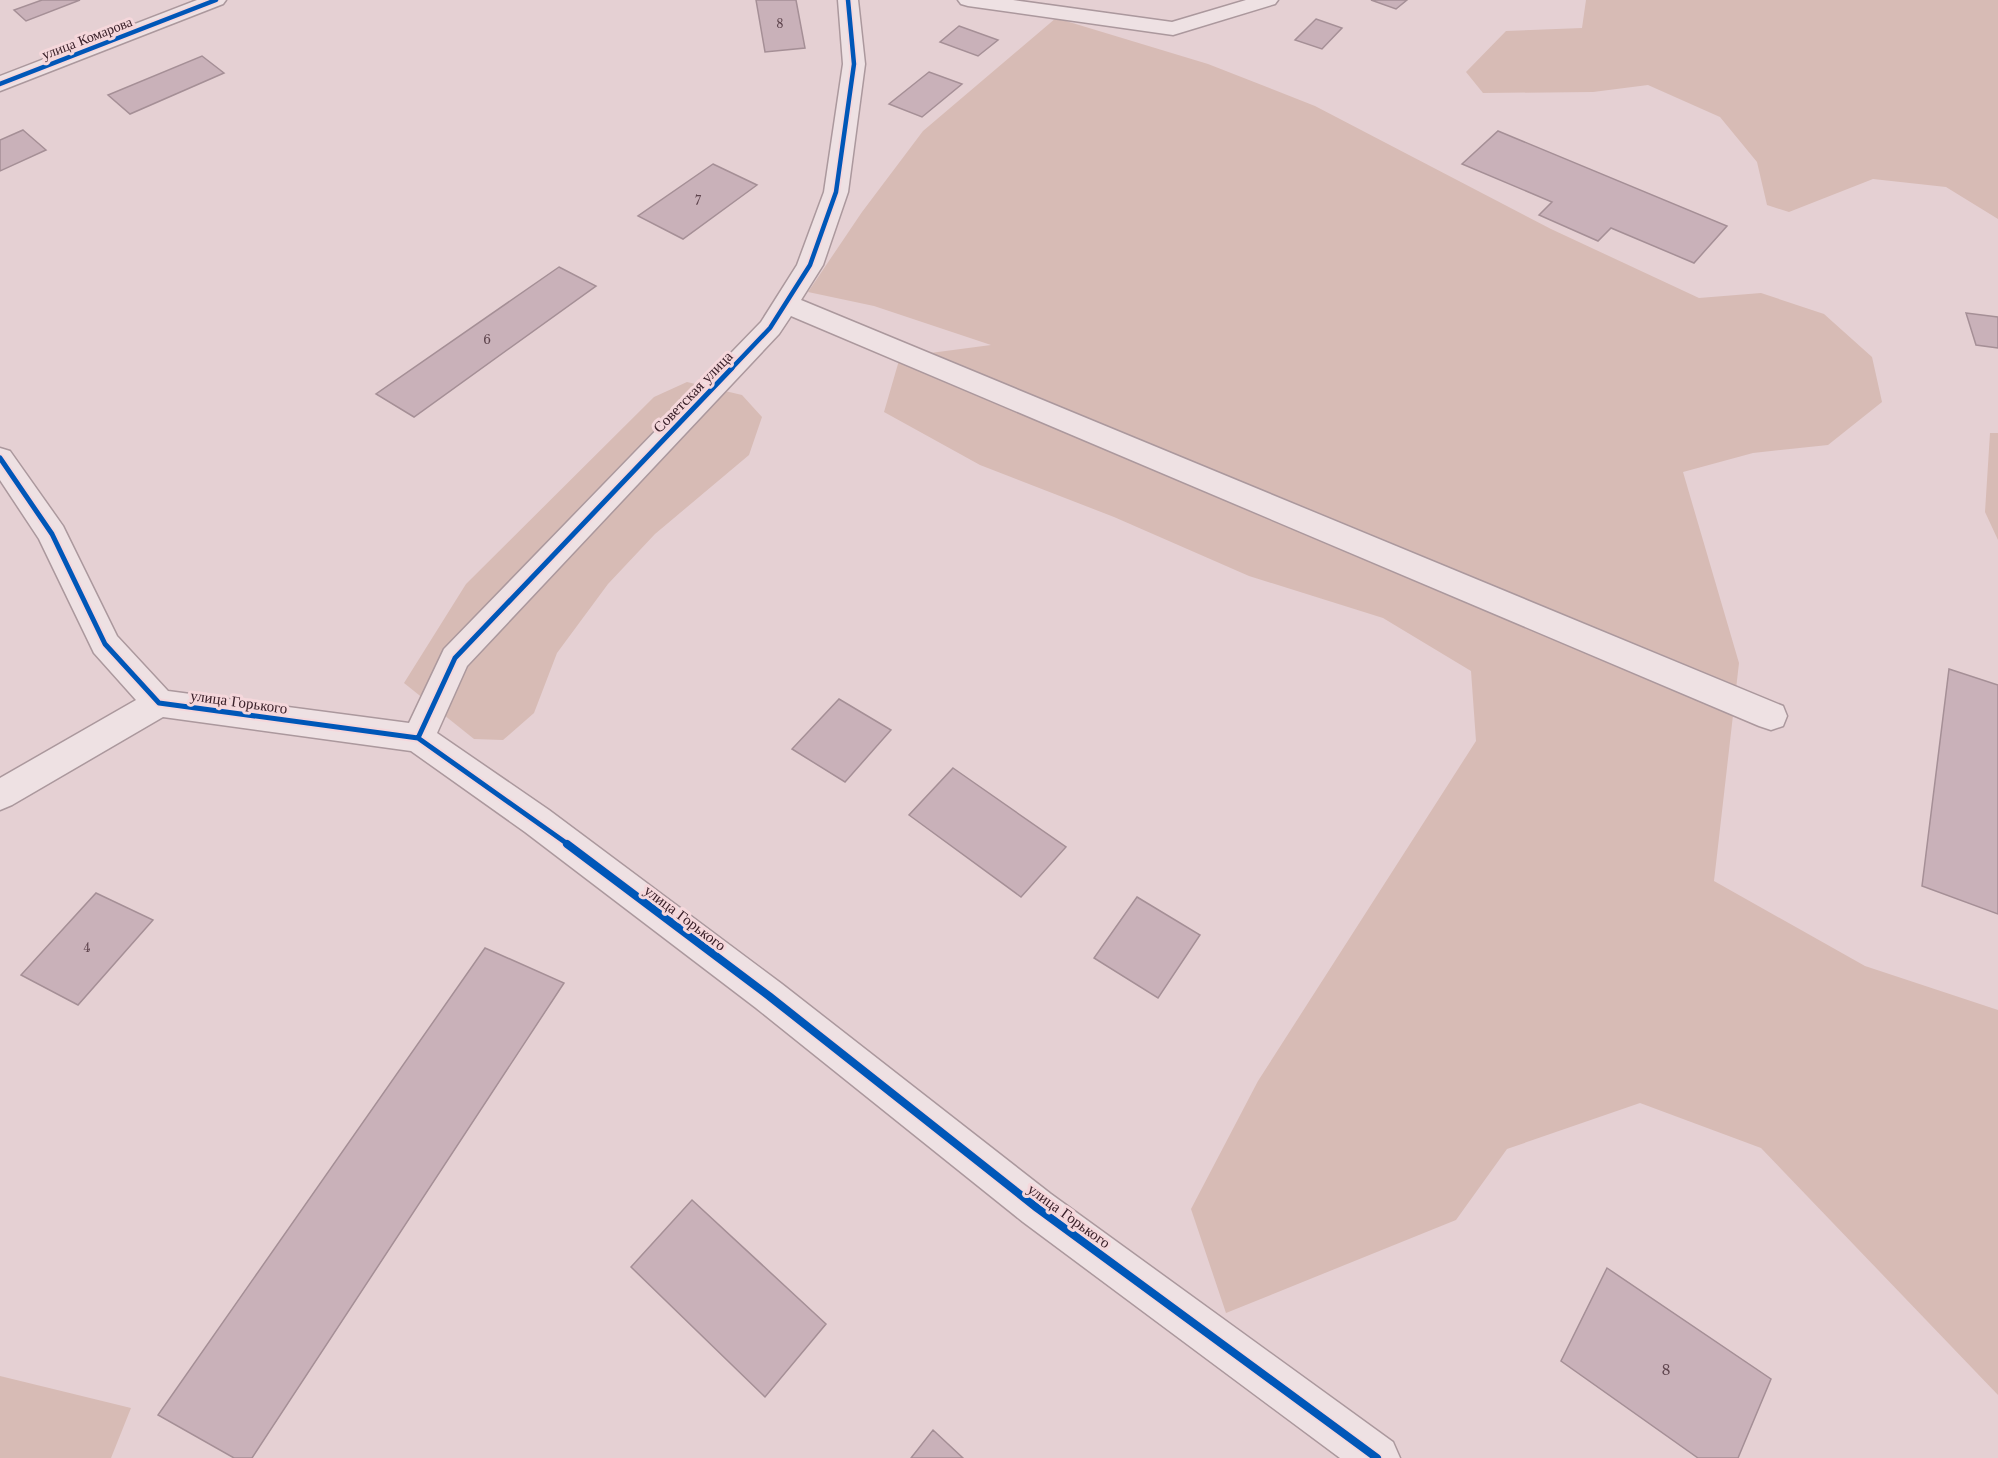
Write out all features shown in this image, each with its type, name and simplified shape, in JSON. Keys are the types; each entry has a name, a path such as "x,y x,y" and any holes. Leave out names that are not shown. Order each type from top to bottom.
{"street":[{"name":"улица Комарова","path":"0,84 216,0"},
{"name":"Советская улица","path":"418,738 455,658 770,328 810,265 836,192 854,64 848,0"},
{"path":"968,0 1173,29 1268,0"},
{"path":"786,304 1771,717"},
{"path":"0,458 52,534 105,644 159,703 0,795"},
{"name":"улица Горького","path":"159,703 418,738 537,821 778,1004 1036,1208 1377,1458"}],"shaded area":[{"path":"1586,0 1998,0 1998,219 1946,187 1873,179 1789,212 1767,205 1757,162 1720,117 1648,85 1593,92 1483,93 1466,72 1506,31 1582,28"},
{"path":"1056,18 1208,64 1315,106 1551,229 1699,298 1761,293 1824,314 1872,357 1882,402 1828,445 1753,453 1683,472 1739,663 1714,881 1865,966 1998,1010 1998,1395 1761,1148 1640,1103 1507,1149 1456,1220 1226,1313 1191,1209 1258,1081 1476,741 1471,671 1383,618 1249,576 1114,517 980,465 884,412 900,357 991,345 874,306 808,292 862,212 923,131"},
{"path":"687,382 742,395 762,417 749,455 655,534 608,584 557,653 534,713 503,740 474,739 404,683 466,584 654,397"},
{"path":"1990,433 1998,433 1998,540 1985,512"},
{"path":"0,1376 131,1408 111,1458 0,1458"}],"building":[{"path":"42,0 80,0 26,21 14,10"},
{"path":"756,0 796,0 805,48 765,52"},
{"path":"1371,0 1407,0 1396,9"},
{"path":"1316,19 1342,28 1322,49 1295,40"},
{"path":"959,26 998,40 978,56 940,42"},
{"path":"202,56 224,73 130,114 108,95"},
{"path":"929,72 962,84 922,117 889,104"},
{"path":"23,130 46,150 0,171 0,140"},
{"path":"1498,131 1727,226 1694,263 1611,228 1598,241 1539,215 1552,202 1462,164"},
{"path":"713,164 757,185 683,239 638,216"},
{"path":"559,267 596,286 414,417 376,394"},
{"path":"1966,313 1998,317 1998,348 1976,345"},
{"path":"1949,669 1998,685 1998,914 1922,886"},
{"path":"839,699 891,730 845,782 792,749"},
{"path":"953,768 1066,847 1021,897 909,815"},
{"path":"96,893 153,920 78,1005 21,975"},
{"path":"1137,897 1200,935 1158,998 1094,958"},
{"path":"485,948 564,983 252,1458 234,1458 158,1415"},
{"path":"692,1200 826,1324 765,1397 631,1267"},
{"path":"1607,1268 1771,1379 1738,1458 1698,1458 1561,1361"},
{"path":"933,1430 963,1458 911,1458"}],"cycle path":[{"path":"0,84 216,0"},
{"path":"418,738 455,658 770,328 810,265 836,192 854,64 848,0"},
{"path":"0,458 52,534 105,644 159,703 418,738 537,821 769,996 1037,1208 1377,1458"}]}
